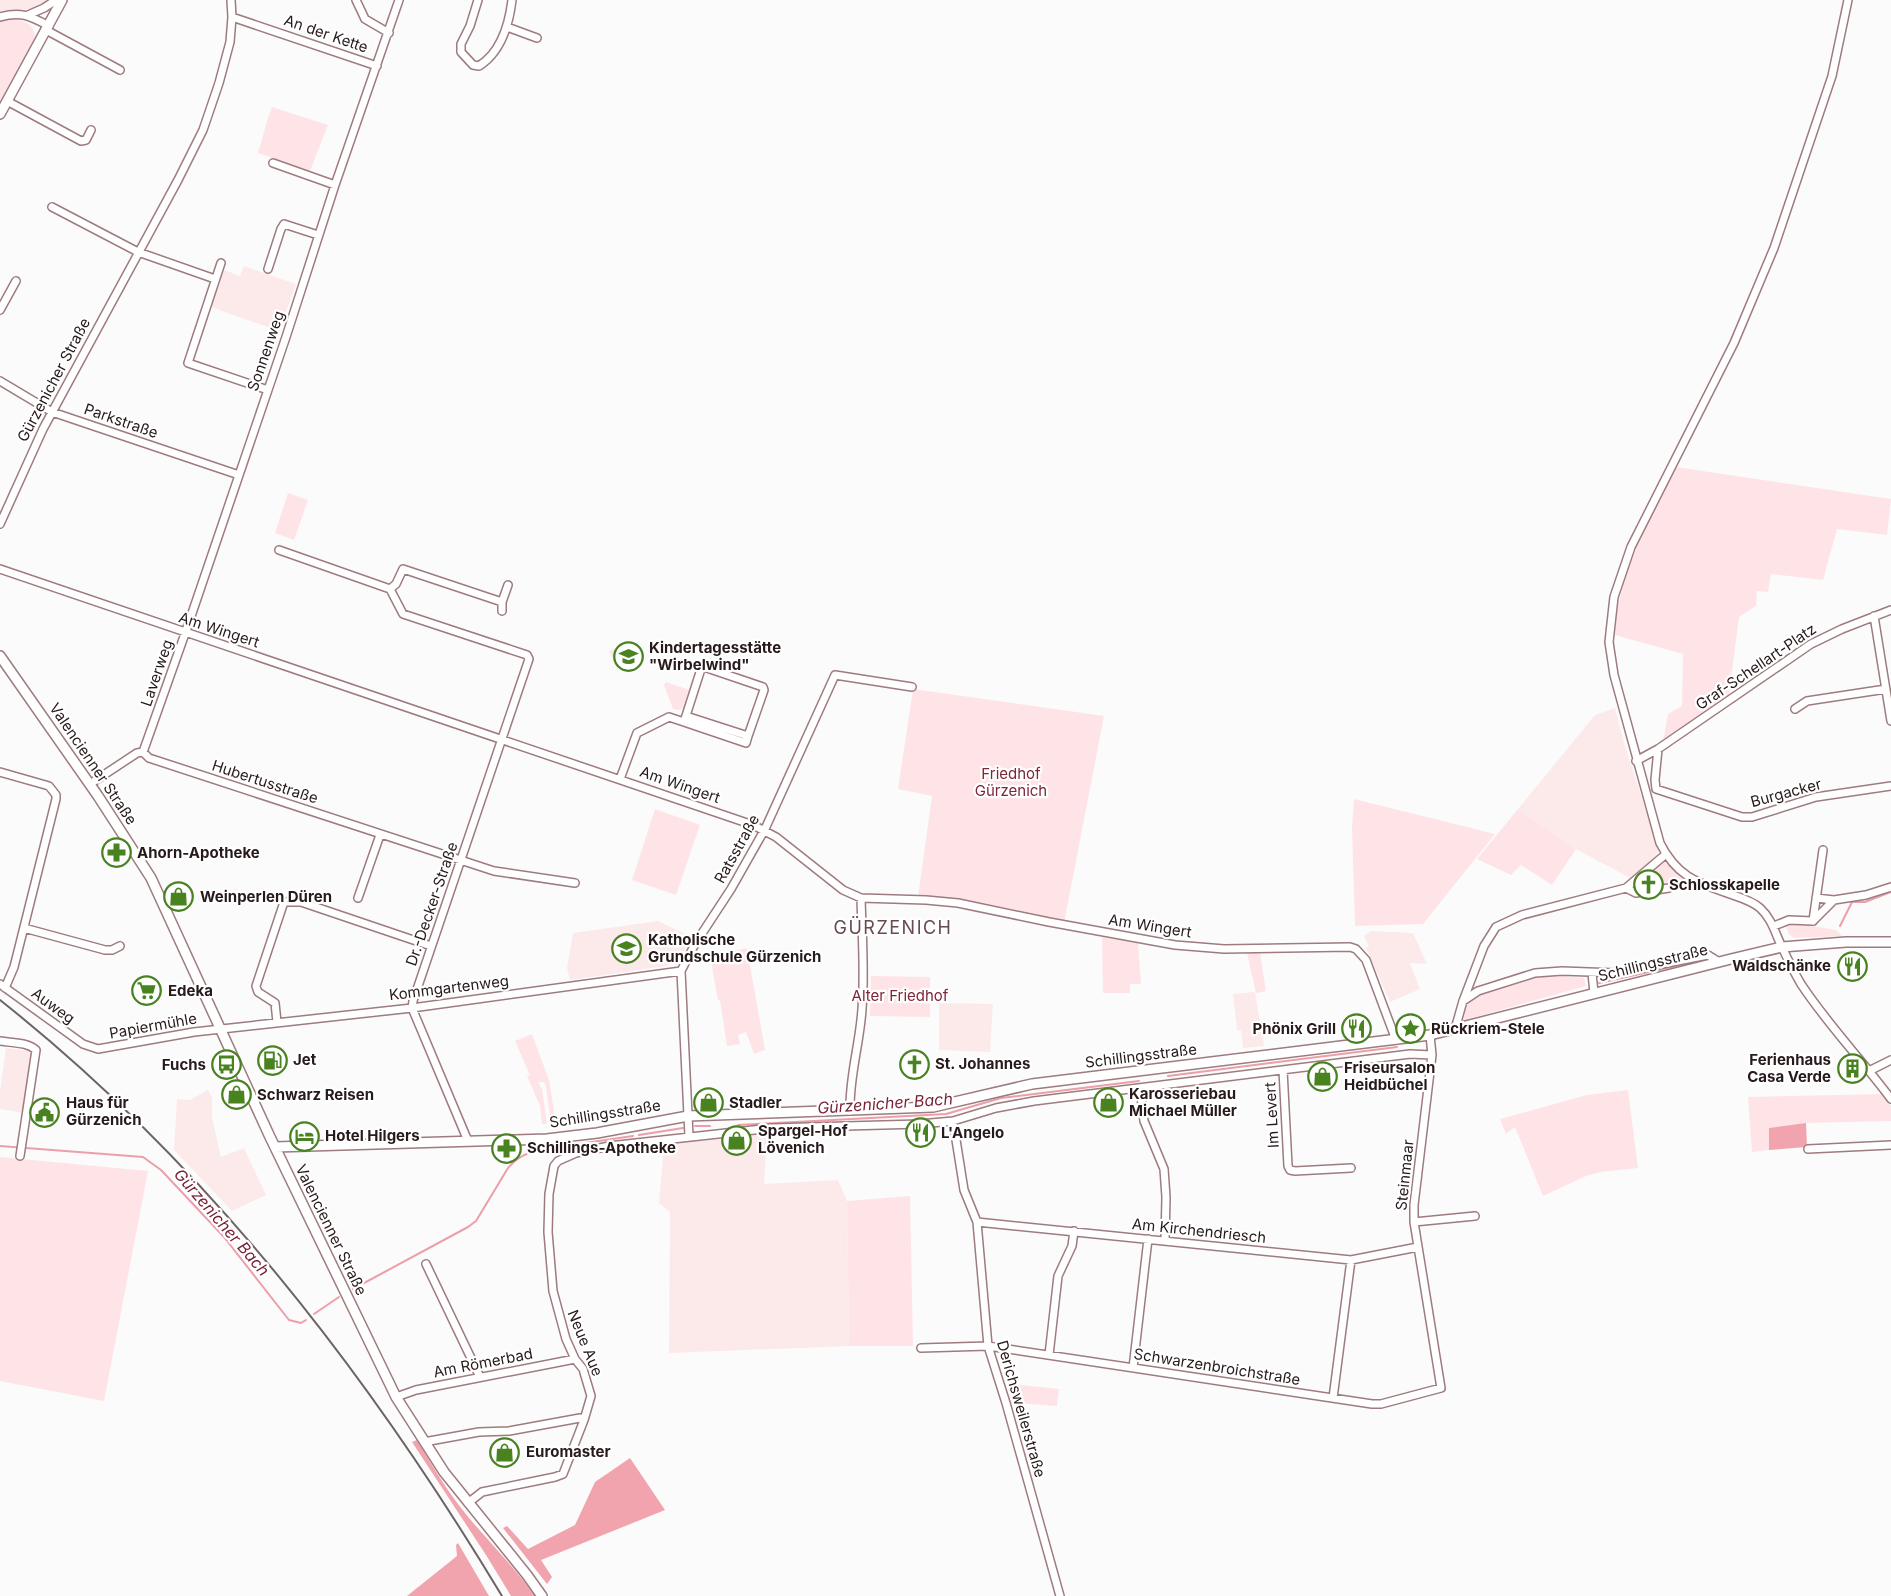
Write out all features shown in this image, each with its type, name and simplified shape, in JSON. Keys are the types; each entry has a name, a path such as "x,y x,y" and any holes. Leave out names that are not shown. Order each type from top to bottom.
{"main road":[{"path":"0,114 62,0"},
{"name":"Valencienner Straße","path":"0,656 90,784 151,878 275,1147 396,1397 444,1472 542,1596"},
{"name":"Schillingsstraße","path":"275,1147 547,1139 688,1116 933,1107 1032,1084 1430,1035 1782,947 1845,942 1891,942"}],"street":[{"path":"0,17 28,15 56,0"},
{"name":"Gürzenicher Straße","path":"0,524 52,412 203,130 230,42 231,0"},
{"path":"356,0 365,19 389,33"},
{"name":"Sonnenweg","path":"239,475 399,0"},
{"path":"478,0 470,26 461,44 461,52 473,65 479,66 498,45 507,27 512,0"},
{"path":"1848,0 1832,76 1774,248 1734,343 1643,522 1621,571 1614,597 1609,642 1614,675 1636,761 1660,843 1666,854 1674,865 1689,878 1741,897 1759,907 1774,926 1782,947 1806,991 1891,1099"},
{"path":"28,15 120,70"},
{"name":"An der Kette","path":"232,17 377,66"},
{"path":"507,27 537,38"},
{"path":"7,101 81,141 86,140 92,130"},
{"path":"273,163 335,185"},
{"path":"52,207 138,252 215,279"},
{"path":"268,269 284,224 318,235"},
{"path":"220,262 188,363 268,390"},
{"path":"0,310 16,281"},
{"name":"Parkstraße","path":"0,381 52,412 239,475"},
{"name":"Laverweg","path":"143,752 239,475"},
{"path":"279,550 390,589 396,585 403,569 502,602"},
{"name":"Am Wingert","path":"0,569 185,633 353,687 765,830 843,890 861,898 958,903 1178,946 1224,949 1356,949 1366,960 1396,1040"},
{"path":"502,611 502,602 508,585"},
{"name":"Dr.-Decker-Straße","path":"390,589 403,614 527,655 528,663 412,1008"},
{"name":"Graf-Schellart-Platz","path":"1636,761 1658,749 1811,644 1891,610"},
{"path":"1874,616 1891,721"},
{"path":"620,780 637,733 669,717 685,719 746,744 764,690 763,687 704,667 701,669 685,719"},
{"name":"Ratsstraße","path":"681,971 765,830 835,675 912,687"},
{"path":"1794,709 1807,701 1886,689"},
{"name":"Burgacker","path":"1658,749 1656,789 1737,816 1746,817 1816,797 1891,786"},
{"path":"90,784 137,753 143,752"},
{"name":"Hubertusstraße","path":"143,752 149,758 460,861 504,873 575,883"},
{"path":"0,772 49,786 56,795 14,967 3,986"},
{"path":"358,898 380,834"},
{"path":"1816,920 1816,898 1823,850"},
{"path":"1455,1029 1484,946 1496,927 1522,915 1626,888 1666,854"},
{"path":"1816,898 1834,900 1866,896 1891,887"},
{"path":"1626,888 1636,892 1669,888"},
{"path":"850,1111 862,1011 864,954 861,898"},
{"path":"1774,926 1789,920 1816,920 1834,900"},
{"path":"278,1022 275,1003 258,992 256,986 284,902 301,902 431,946"},
{"path":"24,928 105,950 112,950 120,946"},
{"name":"Schillingsstraße","path":"1463,1001 1478,991 1535,973 1562,970 1616,973 1708,956 1719,962"},
{"path":"681,971 689,1136"},
{"name":"Kommgartenweg","path":"220,1029 412,1008 681,971"},
{"name":"Schillingsstraße","path":"1592,973 1594,993"},
{"name":"Auweg","path":"3,986 82,1044 91,1048"},
{"path":"412,1008 468,1142"},
{"name":"Papiermühle","path":"91,1048 98,1049 220,1029"},
{"name":"Steinmaar","path":"1430,1035 1432,1055 1414,1222 1441,1388"},
{"path":"0,1041 32,1046 36,1050 20,1154"},
{"name":"Schillingsstraße","path":"564,1158 609,1146 772,1128 953,1121 1015,1104 1410,1054 1432,1055"},
{"path":"1869,1071 1891,1060"},
{"name":"Im Levert","path":"1283,1070 1290,1170 1351,1168"},
{"path":"1140,1088 1144,1121 1164,1169 1165,1241"},
{"name":"Derichsweilerstraße","path":"953,1121 964,1190 977,1222 988,1346 1060,1596"},
{"path":"1808,1149 1891,1145"},
{"name":"Neue Aue","path":"468,1503 482,1492 563,1474 591,1396 583,1369 575,1359 566,1339 553,1291 548,1232 549,1194 552,1170 556,1163 564,1158"},
{"path":"1414,1222 1475,1216"},
{"name":"Am Kirchendriesch","path":"977,1222 1351,1260 1418,1247"},
{"path":"1048,1355 1058,1276 1072,1246 1074,1231"},
{"path":"1133,1368 1148,1239"},
{"path":"1333,1398 1351,1260"},
{"path":"426,1264 480,1377"},
{"name":"Schwarzenbroichstraße","path":"921,1348 988,1346 1381,1404 1441,1388"},
{"name":"Am Römerbad","path":"396,1397 416,1390 575,1359"},
{"path":"424,1442 479,1432 509,1431 580,1418 584,1420"}],"shaded area":[{"path":"0,0 48,0 42,6 0,11"},
{"path":"244,266 296,284 279,331 211,307 224,270 240,276"},
{"name":"Kindertagesstätte \"Wirbelwind\"","path":"624,643 626,648 631,646 640,649 645,656 636,669 633,664 628,664 617,669 609,651"},
{"path":"1615,708 1659,850 1651,861 1630,878 1576,849 1518,809 1595,715"},
{"name":"Katholische Grundschule Gürzenich","path":"658,921 692,937 678,961 666,966 570,980 567,968 573,933"},
{"path":"1371,931 1413,933 1427,964 1410,963 1420,989 1390,1002 1366,948 1369,946 1364,936"},
{"path":"1255,992 1264,1046 1243,1048 1241,1030 1237,1030 1233,994"},
{"path":"939,1003 993,1004 990,1052 939,1050"},
{"path":"6,1048 29,1051 32,1054 24,1113 0,1109"},
{"path":"208,1090 212,1097 212,1117 221,1157 244,1148 266,1195 232,1211 174,1150 177,1099 190,1100"},
{"path":"1806,1123 1807,1147 1769,1150 1769,1128"},
{"path":"767,1134 764,1184 838,1180 847,1201 849,1346 669,1353 670,1212 659,1203 664,1145"},
{"path":"417,1440 462,1509 535,1596 511,1596 412,1442"},
{"path":"630,1458 665,1510 541,1560 552,1577 547,1584 503,1528 507,1526 528,1549 575,1525 595,1482"},
{"path":"458,1543 489,1596 407,1596 457,1556 456,1545"}],"green space":[{"path":"14,19 28,24 33,29 35,37 0,104 0,21"},
{"path":"272,107 328,125 310,171 258,153"},
{"path":"1676,467 1891,499 1887,535 1837,529 1823,580 1771,574 1768,592 1757,591 1756,606 1739,617 1729,695 1663,742 1668,714 1682,706 1683,654 1615,635 1617,612 1628,569 1645,528"},
{"path":"288,493 308,500 294,540 275,533"},
{"path":"666,682 689,690 683,709 673,709 664,685"},
{"name":"Friedhof Gürzenich","path":"913,689 1104,716 1064,923 955,899 918,897 932,796 898,789"},
{"path":"1354,799 1495,834 1423,924 1355,926 1352,828"},
{"path":"655,809 700,825 676,895 632,880"},
{"path":"1518,809 1576,849 1552,885 1521,865 1511,875 1477,859"},
{"path":"1664,862 1692,884 1691,888 1671,886 1636,889 1660,863"},
{"path":"1796,923 1836,930 1842,936 1794,938 1786,927"},
{"path":"1102,937 1138,943 1141,984 1130,984 1130,993 1103,993"},
{"path":"747,948 765,1050 754,1054 746,1032 738,1035 740,1044 727,1046 711,961 727,953"},
{"path":"1247,953 1260,953 1266,991 1256,993"},
{"name":"Alter Friedhof","path":"871,976 930,977 930,1017 870,1016"},
{"path":"1535,977 1584,978 1586,986 1461,1021 1469,1001 1480,994 1503,985"},
{"path":"532,1034 549,1080 556,1123 551,1124 546,1086 544,1082 538,1082 542,1089 547,1124 542,1124 540,1106 527,1076 530,1075 515,1041"},
{"path":"1628,1090 1638,1168 1600,1172 1586,1176 1543,1196 1515,1127 1506,1134 1500,1119 1587,1095"},
{"path":"1883,1094 1891,1106 1891,1121 1806,1123 1770,1128 1769,1150 1752,1152 1748,1097"},
{"path":"0,1157 148,1171 104,1401 0,1381"},
{"path":"910,1196 913,1346 849,1346 847,1201"},
{"path":"1012,1384 1059,1389 1057,1406 1016,1403"}],"waterway":[{"path":"1840,926 1852,902 1865,902 1891,892"},
{"name":"Gürzenicher Bach","path":"1599,983 1703,960"},
{"name":"Gürzenicher Bach","path":"1168,1076 1397,1047"},
{"name":"Gürzenicher Bach","path":"738,1125 946,1114 1001,1098 1139,1081"},
{"name":"Gürzenicher Bach","path":"695,1126 710,1126"},
{"name":"Gürzenicher Bach","path":"639,1135 683,1128"},
{"name":"Gürzenicher Bach","path":"353,1289 476,1221 508,1168 521,1157 537,1150 633,1136"},
{"name":"Gürzenicher Bach","path":"0,1146 143,1157 161,1170 224,1237 289,1320 301,1323 306,1320"},
{"name":"Gürzenicher Bach","path":"314,1314 339,1297"}],"railway":[{"path":"0,1000 75,1063 146,1130 214,1201 278,1275 396,1431 502,1596"}],"place":[{"name":"Kindertagesstätte \"Wirbelwind\"","path":"628,657"},
{"name":"Ahorn-Apotheke","path":"116,853"},
{"name":"Schlosskapelle","path":"1648,885"},
{"name":"Weinperlen Düren","path":"179,897"},
{"name":"Katholische Grundschule Gürzenich","path":"627,949"},
{"name":"Waldschänke","path":"1852,966"},
{"name":"Edeka","path":"147,991"},
{"name":"Phönix Grill","path":"1357,1029"},
{"name":"Rückriem-Stele","path":"1410,1029"},
{"name":"Jet","path":"272,1060"},
{"name":"St. Johannes","path":"914,1064"},
{"name":"Fuchs","path":"227,1065"},
{"name":"Ferienhaus Casa Verde","path":"1852,1069"},
{"name":"Friseursalon Heidbüchel","path":"1323,1077"},
{"name":"Schwarz Reisen","path":"236,1095"},
{"name":"Stadler","path":"708,1103"},
{"name":"Karosseriebau Michael Müller","path":"1108,1103"},
{"name":"Haus für Gürzenich","path":"45,1112"},
{"name":"L'Angelo","path":"920,1133"},
{"name":"Hotel Hilgers","path":"304,1136"},
{"name":"Spargel-Hof Lövenich","path":"737,1140"},
{"name":"Schillings-Apotheke","path":"506,1148"},
{"name":"Euromaster","path":"505,1452"}],"district":[{"name":"GÜRZENICH","path":"893,928"}]}
